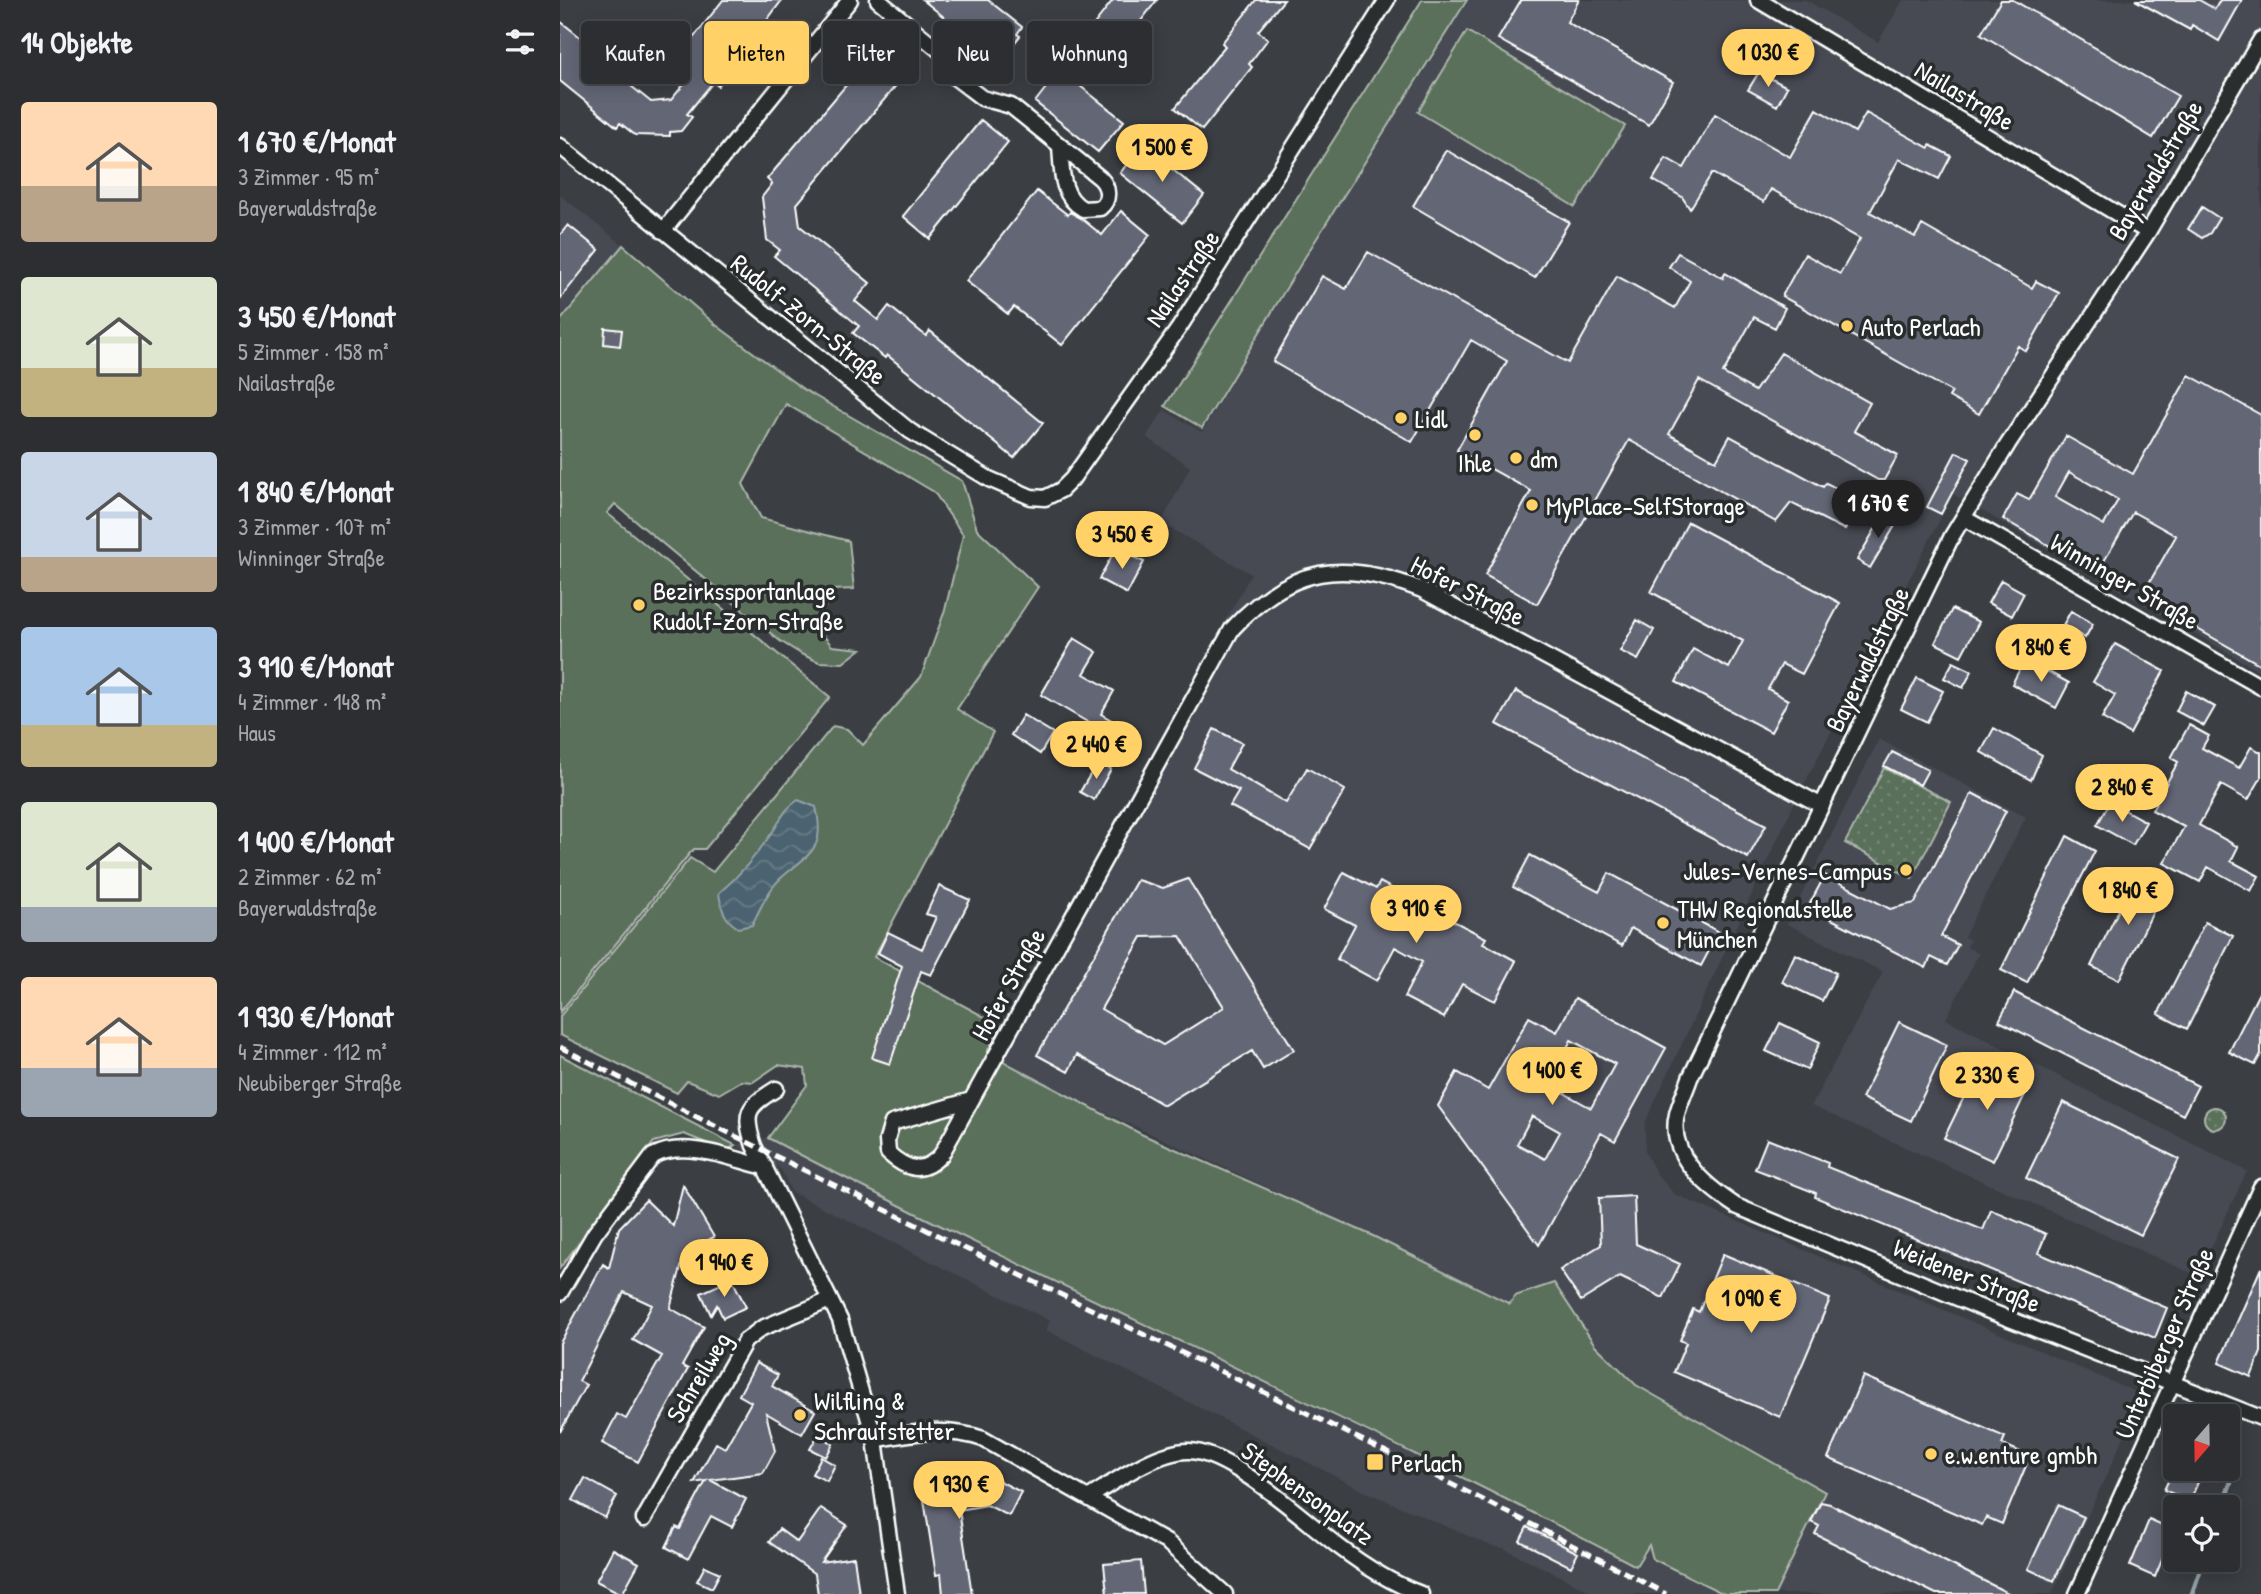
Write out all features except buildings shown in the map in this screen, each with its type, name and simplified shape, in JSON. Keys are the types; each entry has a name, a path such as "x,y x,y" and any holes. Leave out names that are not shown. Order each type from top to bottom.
{"street":[{"path":"663,231 850,0"},
{"path":"878,0 950,59 953,76 982,98 1010,106 1060,146"},
{"name":"Nailastraße","path":"1045,498 1061,491 1072,480 1179,328 1387,0"},
{"name":"Nailastraße","path":"1758,0 2148,232"},
{"name":"Bayerwaldstraße","path":"1678,1146 1677,1116 1690,1078 1964,518 2008,444 2148,232 2261,39"},
{"name":"Rudolf-Zorn-Straße","path":"560,146 910,431 1000,484 1031,498 1045,498"},
{"name":"Winninger Straße","path":"1964,518 2261,687"},
{"name":"Hofer Straße","path":"971,1100 892,1123 887,1140 888,1153 901,1165 918,1170 931,1165 941,1155 1232,629 1253,606 1294,581 1330,570 1359,571 1390,578 1422,590 1822,806"},
{"path":"776,1089 757,1101 748,1112 751,1136 839,1320 875,1440 897,1594"},
{"name":"Weidener Straße","path":"1678,1146 1703,1182 1736,1206 1984,1310 2261,1418"},
{"path":"560,1293 595,1233 653,1156 664,1150 684,1149 765,1167"},
{"name":"Unterbiberger Straße","path":"2077,1594 2261,1188"},
{"name":"Schreilweg","path":"644,1520 745,1341 762,1328 830,1300"},
{"path":"875,1440 923,1432 959,1431 983,1439 1168,1543 1225,1594"},
{"name":"Stephensonplatz","path":"1088,1498 1147,1464 1188,1451 1222,1461 1361,1563 1402,1587 1421,1594"}],"shaded area":[{"path":"1467,0 1806,0 1878,42 1903,0 2261,0 2261,672 1953,494 1793,806 1645,1123 1645,1152 1657,1174 1674,1194 2143,1395 2052,1594 1775,1594 1825,1492 1636,1385 1595,1345 1554,1283 1511,1304 1371,1235 1036,1081 988,1050 1251,574 1161,523 1190,467 1146,437 1164,410 1202,432 1305,257"},
{"path":"560,195 623,245 560,321"},
{"path":"1879,739 2026,817 1964,937 1970,940 1967,947 1979,953 1946,1019 2247,1171 2198,1276 1811,1106 1883,972 1787,924"},
{"path":"768,1138 869,1191 1204,1351 1636,1566 1649,1544 1653,1559 1724,1594 1596,1594 1503,1548 1491,1546 1364,1491 1046,1330 1050,1321 791,1192 781,1169 735,1145"}],"green space":[{"path":"1422,0 1467,0 1305,257 1202,428 1165,406"},
{"path":"1467,31 1625,126 1575,207 1418,112"},
{"path":"623,245 716,325 803,389 962,481 977,529 1038,587 957,709 993,732 874,957 1001,1026 988,1050 1008,1064 1141,1134 1371,1235 1510,1304 1515,1296 1554,1283 1595,1345 1636,1385 1825,1492 1775,1594 1724,1594 1653,1559 1649,1545 1636,1566 1420,1457 984,1247 768,1138 807,1085 805,1069 778,1065 753,1082 741,1081 719,1094 687,1081 677,1093 560,1035 560,1016 690,858 713,872 833,726 847,729 863,745 921,677 945,610 963,535 934,492 786,404 743,484 761,518 849,541 854,589 833,590 816,626 832,646 861,649 843,663 819,662 780,641 615,504 607,513 830,697 705,849 694,849 690,853 560,1012 560,321"},
{"path":"1884,768 1951,802 1912,878 1845,843"},
{"path":"560,1055 735,1145 726,1151 684,1134 654,1142 560,1268"},
{"path":"2215,1107 2223,1110 2226,1118 2223,1126 2215,1129 2207,1126 2204,1118 2207,1110"}],"water":[{"path":"798,800 816,807 819,822 817,842 813,850 772,888 752,925 738,928 724,913 719,893 747,865 785,812"}],"waterway":[{"path":"2226,1495 2231,1482"},
{"path":"2192,1594 2200,1572"}],"railway":[{"path":"560,1047 836,1186 1391,1454 1666,1594"}],"place":[{"name":"Auto Perlach","path":"1847,326"},
{"name":"Lidl","path":"1401,418"},
{"name":"Ihle","path":"1475,435"},
{"name":"dm","path":"1516,458"},
{"name":"MyPlace-SelfStorage","path":"1532,505"},
{"name":"Bezirkssportanlage Rudolf-Zorn-Straße","path":"639,605"},
{"name":"Jules-Vernes-Campus","path":"1906,870"},
{"name":"THW Regionalstelle München","path":"1663,923"},
{"name":"Wilfling & Schraufstetter","path":"800,1415"},
{"name":"e.w.enture gmbh","path":"1931,1454"},
{"name":"Perlach","path":"1375,1462"}]}
